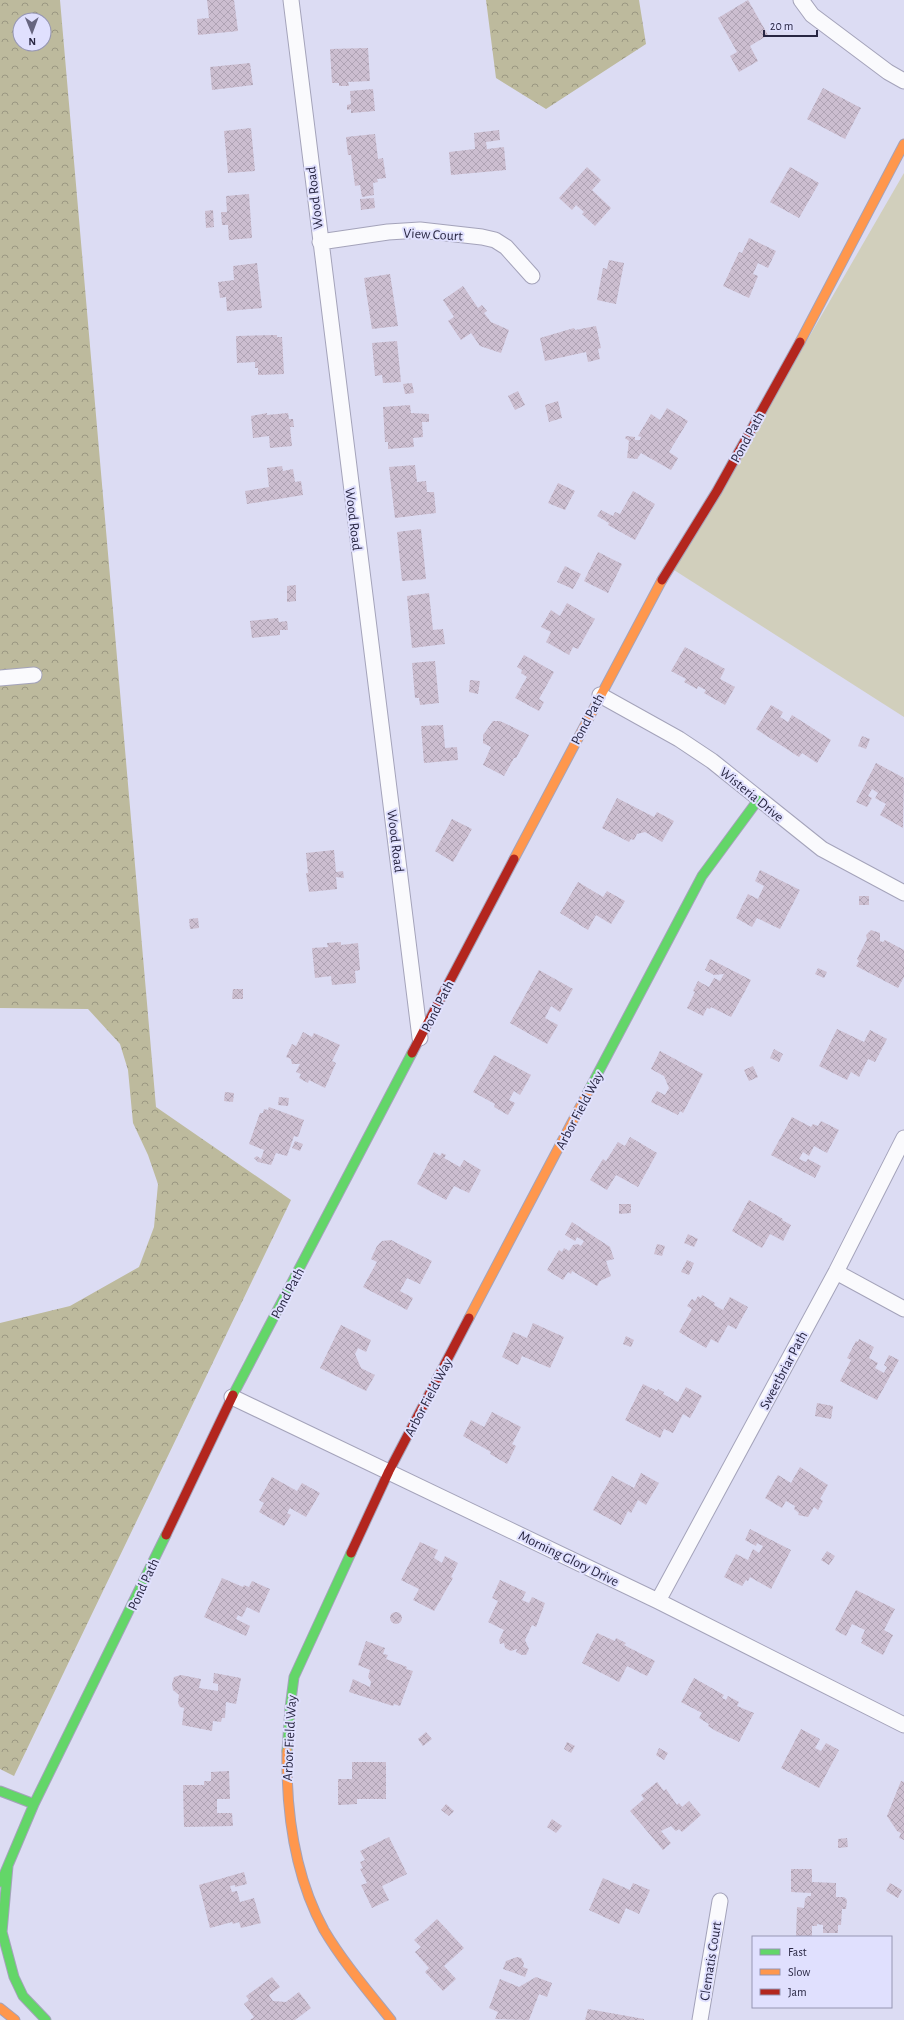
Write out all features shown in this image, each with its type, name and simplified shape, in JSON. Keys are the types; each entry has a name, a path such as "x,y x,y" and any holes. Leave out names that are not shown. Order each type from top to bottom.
{"main road":[{"name":"Pond Path","path":"0,1884 34,1804 118,1637 232,1397 600,695 666,573 717,490 791,359 904,144"},
{"name":"Arbor Field Way","path":"391,2020 362,1984 324,1929 313,1906 301,1874 288,1805 286,1778 288,1713 294,1677 389,1472 702,876 758,800"},
{"path":"0,1791 34,1804"},
{"path":"0,1876 8,1866"},
{"path":"8,1866 2,1932 14,1977 23,1996 46,2020"},
{"path":"0,2008 15,2020"}],"street":[{"name":"Wood Road","path":"291,0 420,1038"},
{"path":"801,0 812,15 888,72 904,81"},
{"name":"View Court","path":"320,242 388,232 420,230 482,237 494,240 506,247 532,276"},
{"path":"0,678 34,675"},
{"name":"Wisteria Drive","path":"600,695 679,739 712,761 758,800 822,849 904,892"},
{"name":"Sweetbriar Path","path":"658,1601 836,1272 904,1138"},
{"path":"836,1272 904,1309"},
{"name":"Morning Glory Drive","path":"232,1397 658,1601 904,1725"},
{"name":"Clematis Court","path":"700,2020 720,1901"}],"green space":[{"path":"0,0 60,0 156,1107 291,1200 14,1776 0,1769 0,1323 70,1306 139,1267 154,1227 158,1184 148,1155 133,1123 128,1070 120,1044 88,1009 0,1008"},
{"path":"486,0 639,0 646,44 546,109 496,78"}],"shaded area":[{"path":"904,173 904,717 674,570"}],"building":[{"path":"207,0 234,0 238,31 198,35 197,19 209,18"},
{"path":"748,0 768,35 750,46 758,61 739,72 730,56 737,52 718,18"},
{"path":"368,48 370,81 348,82 349,86 339,86 339,83 332,83 330,49"},
{"path":"250,63 253,85 212,90 210,67"},
{"path":"823,88 861,108 845,139 807,119"},
{"path":"373,89 375,111 351,113 351,109 347,110 347,105 351,104 350,91"},
{"path":"251,128 255,171 228,173 224,131"},
{"path":"499,130 500,140 486,142 487,149 504,147 506,170 451,175 449,152 475,149 474,133"},
{"path":"375,134 378,159 383,158 386,178 377,179 378,182 373,183 374,195 362,197 360,185 355,186 351,155 348,155 346,137"},
{"path":"587,167 601,180 592,190 611,208 595,226 582,214 584,212 576,205 572,210 559,198"},
{"path":"790,167 819,183 799,218 770,202"},
{"path":"249,194 252,238 229,240 228,225 222,225 221,212 227,212 226,196"},
{"path":"374,198 375,208 361,210 360,199"},
{"path":"213,210 214,227 206,228 205,211"},
{"path":"749,238 776,251 768,268 758,263 753,274 758,276 749,298 723,286 739,252 742,253"},
{"path":"609,260 624,263 616,304 597,300 603,268 607,269"},
{"path":"257,263 262,308 227,311 226,297 220,298 218,282 234,280 233,266"},
{"path":"390,274 398,326 372,329 364,278"},
{"path":"463,286 478,308 482,305 487,311 484,313 491,322 509,330 501,353 480,346 471,333 461,340 448,321 454,317 443,300"},
{"path":"596,326 601,348 598,349 600,359 588,362 586,352 545,361 540,338 574,328 575,330"},
{"path":"277,335 277,337 282,337 284,374 258,375 258,368 255,368 255,362 237,363 236,336"},
{"path":"397,341 401,382 383,383 382,375 375,376 372,343"},
{"path":"412,383 414,393 405,394 403,384"},
{"path":"518,391 525,405 515,410 508,396"},
{"path":"558,401 562,418 549,422 545,405"},
{"path":"410,405 411,413 429,414 429,422 422,422 423,437 413,438 414,447 388,449 388,442 385,442 383,407"},
{"path":"667,408 688,421 669,452 678,458 671,470 641,453 637,459 627,458 629,441 625,438 626,436 635,437 635,440 640,440 641,437 638,436 651,414 660,420"},
{"path":"267,413 267,415 288,413 289,419 293,419 294,427 290,427 292,446 270,448 269,436 253,438 251,416"},
{"path":"415,465 417,482 426,481 427,492 434,492 436,513 395,518 389,467"},
{"path":"282,466 283,471 293,469 295,482 301,481 303,495 247,504 245,491 269,487 267,468"},
{"path":"558,483 575,491 565,510 548,503"},
{"path":"633,491 655,504 635,540 608,525 609,523 597,516 601,510 613,516 615,512 620,514"},
{"path":"421,529 426,579 402,581 397,532"},
{"path":"598,552 622,564 608,593 584,581"},
{"path":"565,566 581,574 573,589 557,582"},
{"path":"296,585 296,601 287,602 287,586"},
{"path":"429,593 433,630 443,629 445,644 412,648 407,596"},
{"path":"567,603 595,619 578,649 573,647 569,655 546,642 551,632 541,627 551,610 560,616"},
{"path":"278,618 279,622 287,621 288,630 280,630 280,635 252,638 250,621"},
{"path":"685,647 725,669 720,679 735,687 725,705 704,693 706,690 698,686 697,689 684,682 686,679 671,671"},
{"path":"524,655 554,672 539,699 544,702 539,711 515,698 527,677 521,673 522,670 517,667"},
{"path":"435,661 439,703 420,705 419,698 415,698 412,663"},
{"path":"470,680 480,681 478,694 469,692"},
{"path":"771,705 783,712 780,717 788,722 792,715 831,740 817,763 802,753 799,757 756,729"},
{"path":"493,721 500,721 529,735 504,776 483,765 491,747 483,743 483,735"},
{"path":"443,725 445,748 457,747 458,760 424,763 421,726"},
{"path":"862,736 870,739 866,749 858,746"},
{"path":"876,763 904,778 903,828 880,815 886,804 875,798 878,793 872,789 868,796 872,798 867,807 856,802"},
{"path":"617,798 654,817 657,812 674,821 662,842 645,832 637,834 634,840 631,839 629,842 602,828"},
{"path":"452,819 472,829 453,862 435,851"},
{"path":"334,850 336,872 343,871 344,878 336,877 337,889 309,892 306,873 308,873 306,853"},
{"path":"760,870 800,890 780,929 757,918 752,927 736,918 748,894 758,899 764,886 755,881"},
{"path":"578,882 603,897 607,891 625,901 611,924 596,915 588,930 560,913"},
{"path":"859,896 869,896 869,905 859,905"},
{"path":"198,918 199,928 190,929 189,919"},
{"path":"871,930 880,933 880,941 883,942 885,940 904,950 904,977 898,988 856,966 859,961 857,959 867,939 866,935"},
{"path":"341,942 341,945 358,943 360,970 355,971 356,983 332,985 331,976 315,978 312,948 328,947 327,943"},
{"path":"710,959 751,980 731,1017 711,1007 710,1009 707,1008 703,1016 687,1008 695,992 693,991 698,981 709,987 714,978 720,981 724,974 714,975 705,970"},
{"path":"818,968 827,972 824,978 815,974"},
{"path":"539,970 573,989 560,1012 551,1006 545,1018 558,1025 547,1044 510,1023"},
{"path":"233,989 243,989 243,999 232,999"},
{"path":"837,1029 864,1042 870,1030 887,1039 875,1062 868,1059 859,1077 851,1072 847,1080 819,1066"},
{"path":"303,1032 312,1037 314,1033 340,1045 332,1061 336,1063 325,1088 309,1080 308,1083 299,1078 301,1074 296,1072 300,1064 292,1064 291,1059 286,1057 292,1044 296,1046"},
{"path":"774,1049 783,1054 779,1062 770,1058"},
{"path":"660,1051 703,1074 683,1113 680,1111 678,1115 651,1102 657,1091 665,1095 669,1088 664,1076 651,1069"},
{"path":"494,1055 531,1075 520,1095 514,1091 509,1100 515,1103 508,1115 494,1107 495,1104 473,1092"},
{"path":"753,1066 758,1077 749,1081 744,1070"},
{"path":"225,1092 234,1093 233,1102 224,1101"},
{"path":"279,1097 289,1098 288,1106 278,1105"},
{"path":"269,1107 304,1120 298,1137 294,1136 287,1156 276,1153 271,1165 258,1162 254,1158 257,1156 261,1159 264,1150 249,1144 260,1113 263,1113 264,1109 268,1110"},
{"path":"792,1117 811,1127 813,1124 818,1126 821,1121 839,1130 827,1153 814,1146 809,1156 803,1152 799,1159 806,1162 808,1159 821,1166 815,1178 771,1155"},
{"path":"630,1137 657,1153 638,1187 616,1175 607,1190 590,1180 603,1159 606,1161 618,1142 625,1146"},
{"path":"295,1141 303,1144 300,1151 292,1148"},
{"path":"434,1152 440,1156 442,1153 446,1155 444,1158 460,1167 464,1160 481,1170 469,1193 454,1186 446,1200 417,1184"},
{"path":"749,1200 791,1225 783,1241 770,1234 762,1248 732,1231"},
{"path":"619,1204 631,1204 631,1213 619,1214"},
{"path":"572,1222 610,1247 614,1259 606,1261 611,1276 600,1281 597,1286 572,1271 571,1274 568,1272 563,1280 547,1270 559,1250 562,1252 564,1248 569,1251 573,1245 578,1244 581,1246 584,1241 577,1237 575,1241 565,1235"},
{"path":"688,1234 698,1239 694,1247 684,1243"},
{"path":"391,1240 432,1261 420,1284 407,1278 400,1291 413,1298 407,1310 363,1287 377,1262 371,1259 377,1246 382,1241"},
{"path":"657,1244 665,1246 662,1256 654,1254"},
{"path":"687,1260 694,1263 689,1275 681,1272"},
{"path":"702,1295 723,1310 730,1297 748,1307 736,1329 728,1325 718,1343 711,1339 706,1348 679,1332 692,1309 687,1306 692,1299 695,1301 698,1296 701,1298"},
{"path":"533,1323 564,1337 550,1368 522,1356 518,1365 502,1357 513,1332 527,1338"},
{"path":"341,1325 371,1340 366,1352 358,1348 355,1354 361,1368 375,1375 366,1391 320,1368"},
{"path":"626,1336 634,1340 631,1347 623,1344"},
{"path":"859,1339 874,1347 869,1358 878,1363 875,1368 884,1373 887,1367 884,1365 889,1355 899,1360 877,1400 840,1381 851,1360 847,1358 856,1341 858,1342"},
{"path":"643,1384 657,1391 658,1389 664,1392 663,1394 678,1402 686,1387 702,1396 690,1418 683,1414 673,1433 664,1429 660,1438 625,1420"},
{"path":"817,1403 833,1406 831,1419 815,1416"},
{"path":"492,1412 521,1427 512,1444 516,1446 507,1464 490,1454 491,1452 463,1436 471,1420 484,1427"},
{"path":"800,1467 828,1485 820,1499 823,1501 818,1510 814,1507 808,1517 798,1515 799,1513 794,1509 795,1506 786,1501 782,1508 765,1498 778,1475 791,1483"},
{"path":"641,1473 659,1483 646,1505 638,1500 631,1513 628,1511 621,1525 593,1510 612,1476 634,1488"},
{"path":"272,1477 297,1491 302,1483 320,1493 306,1517 290,1508 287,1513 291,1515 284,1526 259,1512 264,1503 259,1500"},
{"path":"750,1529 791,1550 771,1589 750,1577 742,1586 724,1577 736,1554 748,1560 753,1549 759,1553 763,1546 757,1543 756,1546 745,1540"},
{"path":"420,1542 438,1550 434,1558 442,1563 445,1556 458,1563 451,1577 453,1578 434,1611 413,1600 419,1589 401,1580"},
{"path":"827,1551 835,1556 829,1565 821,1560"},
{"path":"222,1578 243,1587 244,1585 249,1587 252,1581 270,1589 259,1613 247,1607 242,1617 238,1615 236,1619 250,1626 246,1636 204,1617"},
{"path":"500,1580 526,1592 522,1600 529,1603 532,1597 545,1603 536,1627 532,1625 525,1640 529,1649 526,1655 516,1652 517,1649 511,1651 505,1648 504,1643 500,1644 499,1640 504,1630 488,1622 498,1601 492,1598"},
{"path":"856,1590 895,1609 884,1630 893,1635 883,1655 861,1643 865,1630 852,1624 846,1636 835,1630"},
{"path":"396,1612 400,1614 402,1618 400,1622 396,1624 392,1622 390,1618 392,1614"},
{"path":"597,1633 615,1641 616,1638 626,1643 624,1645 655,1661 647,1676 627,1666 619,1682 582,1663"},
{"path":"366,1641 385,1648 383,1654 388,1655 386,1659 407,1667 406,1669 413,1671 400,1706 394,1704 393,1706 349,1692 353,1679 370,1687 371,1682 368,1677 370,1670 358,1665"},
{"path":"214,1673 241,1678 236,1704 226,1702 225,1718 222,1718 221,1722 213,1721 212,1731 182,1725 184,1708 180,1707 178,1703 179,1695 173,1690 172,1684 174,1677 181,1675 201,1679 199,1688 218,1691 218,1684 213,1683"},
{"path":"694,1678 724,1695 722,1698 726,1700 728,1696 739,1702 737,1706 754,1713 739,1742 708,1726 709,1724 699,1718 702,1713 681,1702"},
{"path":"801,1729 820,1739 815,1748 821,1751 826,1743 839,1750 819,1788 781,1768"},
{"path":"426,1732 432,1739 423,1746 418,1739"},
{"path":"567,1742 575,1746 571,1753 564,1749"},
{"path":"659,1748 668,1753 664,1760 656,1755"},
{"path":"352,1762 386,1762 386,1799 357,1799 357,1804 338,1805 338,1779 352,1779"},
{"path":"229,1771 230,1799 217,1799 217,1813 232,1813 233,1826 184,1827 183,1785 204,1785 204,1781 211,1781 211,1772"},
{"path":"901,1781 904,1782 904,1840 899,1838 901,1833 897,1831 887,1816"},
{"path":"657,1782 664,1791 666,1789 677,1805 679,1803 682,1807 689,1801 701,1815 682,1832 679,1829 676,1831 671,1826 661,1831 671,1843 663,1850 630,1811 644,1799 641,1795"},
{"path":"446,1804 454,1811 449,1816 441,1810"},
{"path":"552,1819 562,1826 556,1833 547,1827"},
{"path":"389,1837 407,1874 382,1886 389,1900 372,1908 361,1885 367,1883 360,1869 363,1868 360,1862 365,1860 360,1851"},
{"path":"847,1838 848,1847 838,1848 838,1839"},
{"path":"791,1869 812,1869 812,1882 836,1883 836,1897 844,1897 847,1900 846,1909 842,1909 841,1925 838,1925 838,1933 823,1933 823,1925 817,1924 817,1926 812,1926 812,1936 796,1936 797,1907 804,1908 805,1899 808,1896 811,1896 811,1893 791,1892"},
{"path":"244,1872 247,1884 235,1887 235,1885 230,1886 232,1892 237,1891 240,1902 254,1898 261,1923 241,1928 239,1922 233,1924 232,1922 210,1928 199,1885"},
{"path":"603,1878 630,1890 633,1883 650,1890 639,1914 626,1908 619,1924 589,1910"},
{"path":"890,1883 902,1890 898,1898 886,1891"},
{"path":"437,1919 464,1948 444,1966 456,1979 443,1991 425,1972 429,1968 415,1952 421,1947 414,1940"},
{"path":"517,1957 521,1958 524,1963 523,1967 528,1969 525,1977 503,1969 506,1961"},
{"path":"272,1977 280,1987 269,1995 273,2001 286,2002 299,1992 311,2008 295,2020 250,2020 254,2017 244,2004 249,2000 246,1996"},
{"path":"536,1977 552,1983 547,1997 539,1994 529,2020 495,2019 498,2012 489,2008 500,1979 519,1987"},
{"path":"588,2009 644,2019 644,2020 585,2020"}],"traffic: fast":[{"path":"589,1090 702,876 758,800"},
{"path":"233,1395 412,1053"},
{"path":"1,1882 34,1804 166,1535"},
{"path":"287,1751 294,1677 351,1553"},
{"path":"0,1791 34,1804"},
{"path":"8,1866 2,1932 14,1977 23,1996 46,2020"}],"traffic: slow":[{"path":"800,342 904,144"},
{"path":"514,859 662,580"},
{"path":"469,1318 589,1090"},
{"path":"287,1751 290,1820 305,1888 331,1942 391,2020"},
{"path":"0,2008 15,2020"}],"traffic: jam":[{"path":"662,580 717,491 800,342"},
{"path":"412,1053 514,859"},
{"path":"351,1553 389,1471 469,1318"},
{"path":"166,1535 233,1395"}]}
